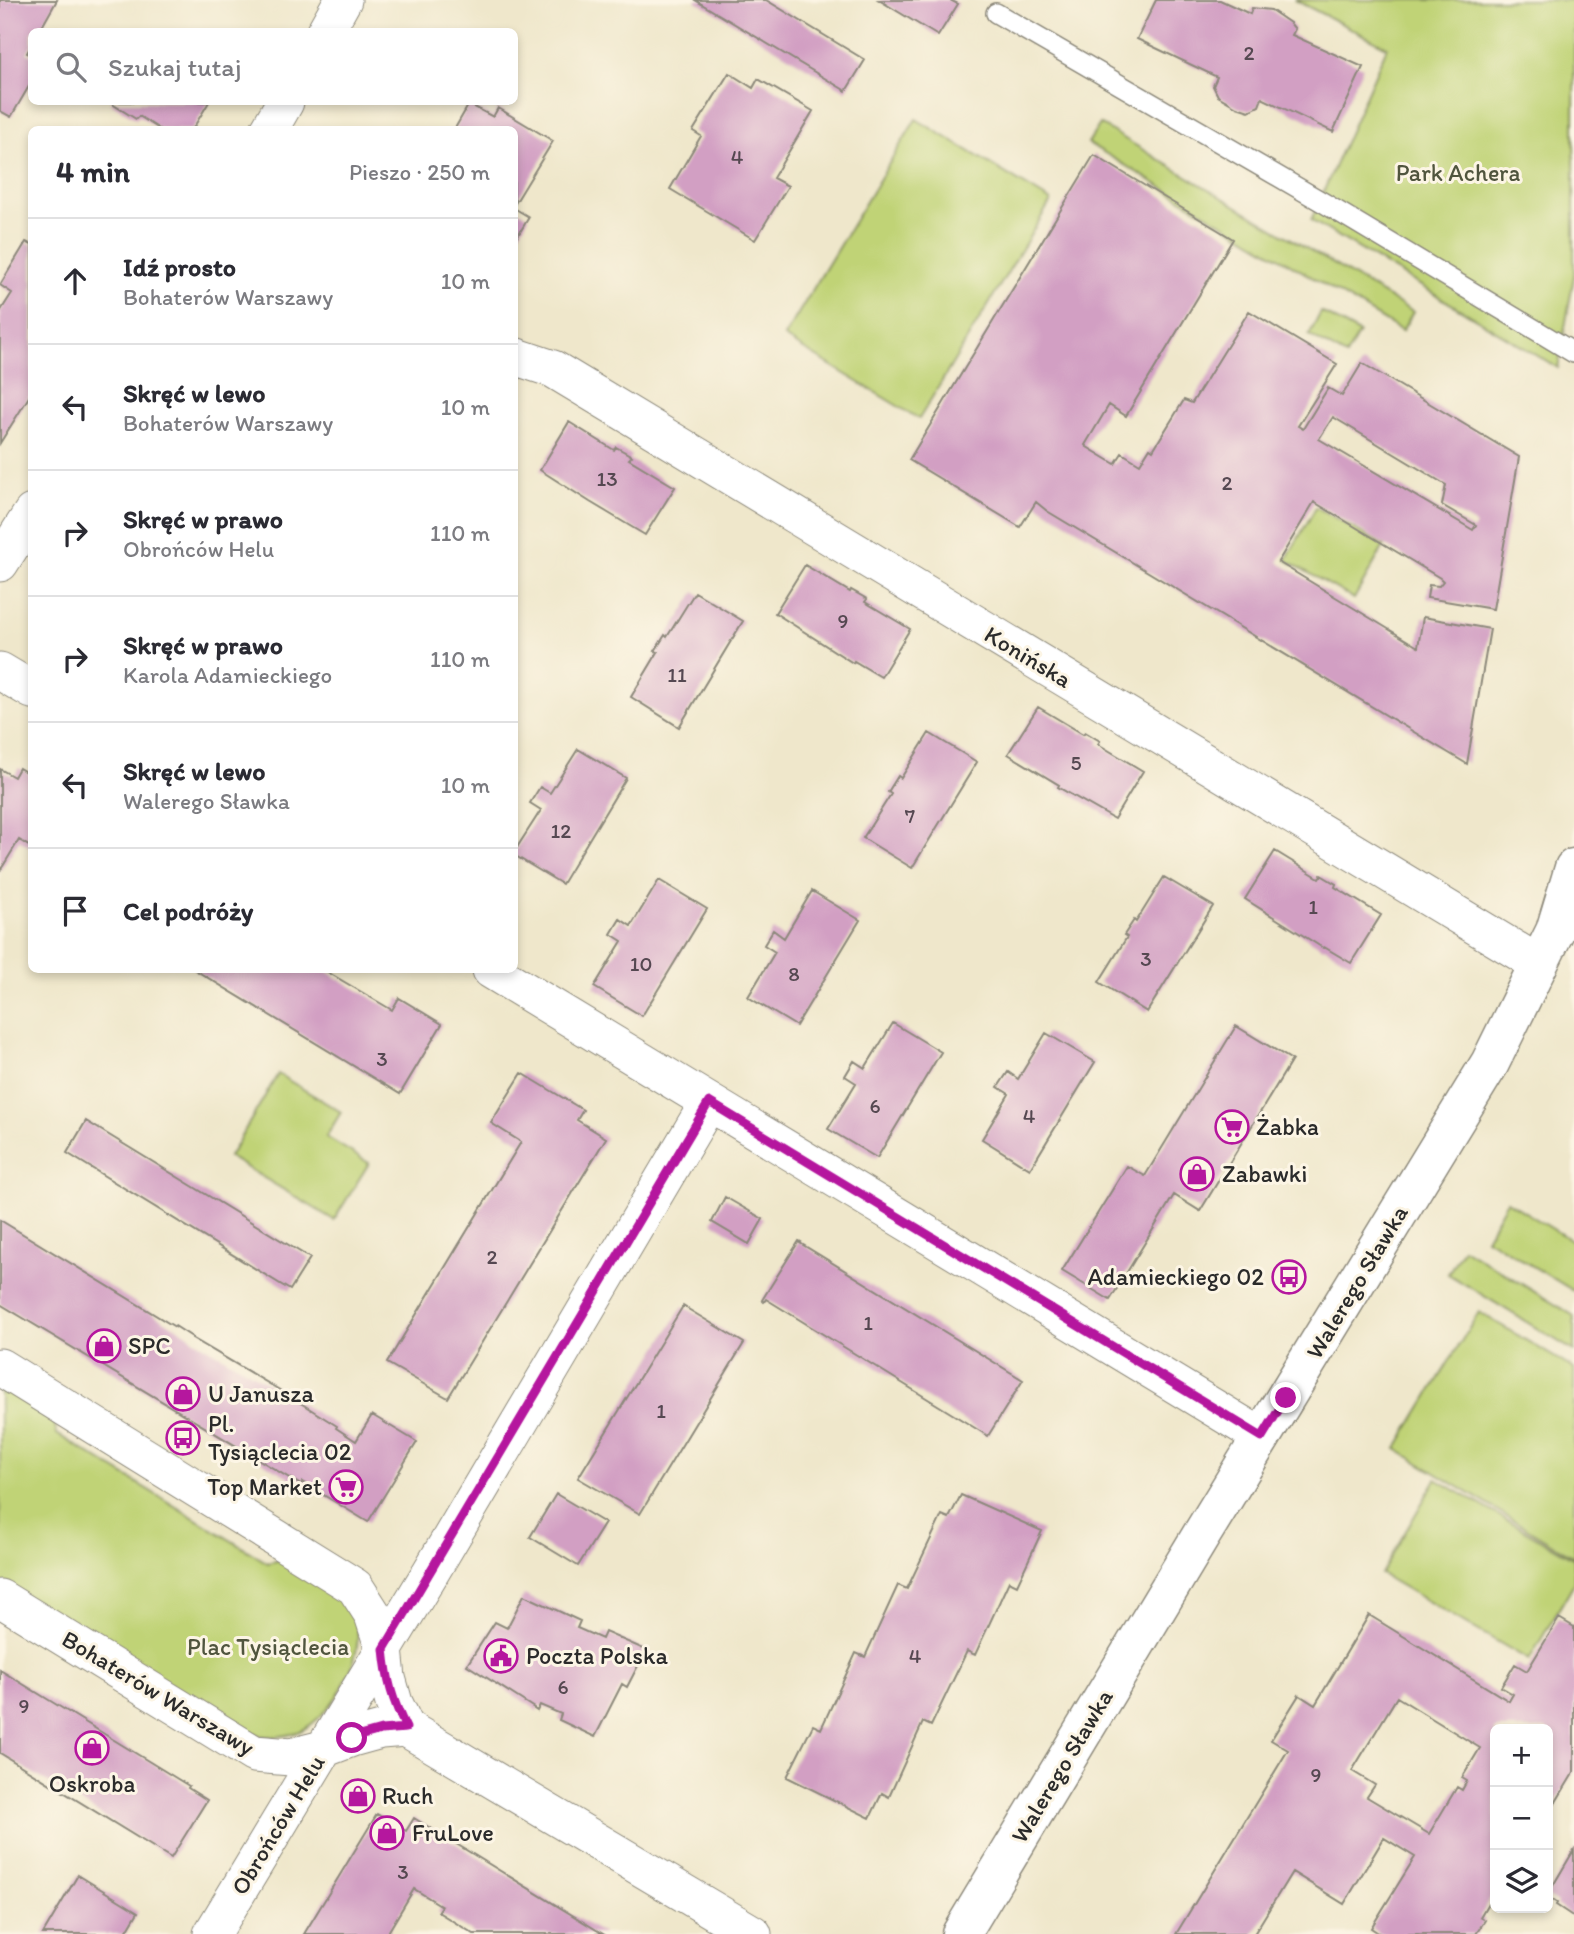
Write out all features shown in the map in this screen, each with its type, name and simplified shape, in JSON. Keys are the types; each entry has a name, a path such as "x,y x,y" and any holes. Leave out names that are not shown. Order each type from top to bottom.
{"street":[{"path":"328,28 343,0"},
{"path":"270,126 283,105"},
{"name":"Konińska","path":"518,357 553,369 1539,964"},
{"path":"0,563 28,519"},
{"path":"0,671 28,688"},
{"name":"Walerego Sławka","path":"961,1934 1490,1063 1555,931 1574,868"},
{"path":"496,973 1262,1437"},
{"name":"Obrońców Helu","path":"212,1934 709,1102"},
{"path":"0,1367 355,1587 373,1615 384,1649 387,1678 394,1703 406,1728 753,1934"},
{"name":"Bohaterów Warszawy","path":"0,1598 254,1754 291,1757 381,1730 406,1728"}],"lane":[{"path":"996,13 1312,196 1574,353"}],"green space":[{"name":"Park Achera","path":"1295,0 1574,0 1574,276 1558,368 1311,220 1387,47"},
{"path":"916,119 1051,201 919,419 784,337"},
{"path":"1100,124 1413,312 1402,331 1088,143"},
{"path":"1321,312 1359,333 1346,356 1309,335"},
{"path":"1316,507 1384,546 1354,599 1286,560"},
{"path":"278,1074 341,1112 326,1137 369,1163 334,1220 229,1157"},
{"path":"1507,1201 1574,1242 1574,1291 1486,1238"},
{"path":"1463,1248 1574,1316 1574,1351 1448,1274"},
{"path":"1479,1312 1574,1369 1574,1557 1396,1449"},
{"name":"Plac Tysiąclecia","path":"0,1381 52,1413 57,1434 268,1563 288,1558 337,1593 350,1609 356,1624 357,1642 347,1679 325,1712 312,1724 292,1734 249,1734 0,1583"},
{"path":"1436,1479 1574,1559 1574,1583 1529,1660 1381,1574"}],"building":[{"path":"0,0 57,0 41,28 28,28 28,88 11,117 0,111"},
{"path":"695,0 766,0 865,60 846,91"},
{"path":"879,0 950,0 958,4 938,36"},
{"path":"1156,0 1220,0 1250,14 1252,8 1271,10 1290,23 1295,29 1292,35 1363,67 1333,132 1262,98 1259,106 1249,111 1237,107 1218,96 1213,86 1217,77 1137,39"},
{"path":"729,73 753,88 758,79 813,111 773,178 788,186 755,240 670,189 701,136 693,131"},
{"path":"114,105 207,105 194,126 155,126 139,116 136,119"},
{"path":"468,105 493,117 498,108 553,141 518,198 518,126 456,126"},
{"path":"1094,155 1233,239 1126,416 1109,405 1085,445 1087,447 1115,464 1122,453 1140,464 1150,448 1153,450 1184,400 1192,403 1249,311 1337,364 1298,426 1303,429 1328,388 1342,396 1362,363 1519,457 1493,609 1427,598 1429,585 1439,586 1443,581 1440,578 1314,502 1278,562 1418,647 1423,617 1490,629 1467,764 1036,502 1020,527 909,460","holes":["1333,417 1446,485 1442,505 1476,525 1473,530 1319,439"]},
{"path":"518,210 529,217 518,235"},
{"path":"26,242 28,243 28,398 0,443 0,312 12,293 0,285"},
{"path":"569,422 614,450 616,447 632,456 629,459 675,487 645,535 540,470"},
{"path":"805,565 867,599 865,602 910,629 881,677 854,661 853,663 775,613"},
{"path":"695,592 743,621 679,727 631,697 658,652 655,651"},
{"path":"1038,707 1100,741 1098,744 1143,771 1114,819 1008,754"},
{"path":"929,733 977,762 912,868 863,838 891,794 888,792 898,776 901,778"},
{"path":"578,749 626,778 562,884 518,857 518,846 541,810 530,803 540,787 550,793"},
{"path":"19,768 28,774 28,846 19,840 0,871 0,769 14,777"},
{"path":"1275,851 1319,878 1321,875 1336,884 1335,887 1381,915 1351,963 1245,899"},
{"path":"1164,877 1213,906 1147,1012 1099,982 1127,937 1124,935 1134,920 1136,922"},
{"path":"659,880 707,909 642,1016 594,987 622,941 611,934 620,919 631,926"},
{"path":"812,891 860,920 796,1026 748,997 775,952 764,945 773,930 784,938"},
{"path":"200,973 329,973 392,1010 399,998 442,1024 400,1094"},
{"path":"893,1023 941,1052 877,1158 828,1129 856,1083 845,1076 854,1061 865,1068"},
{"path":"1236,1026 1292,1060 1200,1211 1174,1195 1110,1300 1062,1271 1127,1166 1145,1176"},
{"path":"1046,1033 1095,1062 1030,1169 982,1139 1009,1094 998,1087 1008,1072 1018,1079"},
{"path":"522,1073 583,1110 577,1120 606,1138 448,1398 387,1363 521,1142 491,1123"},
{"path":"86,1121 310,1258 290,1290 67,1153"},
{"path":"725,1197 763,1219 749,1244 712,1222"},
{"path":"0,1220 283,1392 356,1441 372,1415 417,1442 368,1522 302,1482 301,1485 0,1304"},
{"path":"799,1241 1023,1380 988,1436 766,1299 764,1302 762,1300"},
{"path":"683,1306 744,1343 640,1514 578,1478"},
{"path":"556,1494 605,1523 578,1566 530,1537"},
{"path":"961,1495 1042,1531 1017,1585 1009,1581 975,1655 967,1651 931,1726 923,1722 889,1797 882,1793 870,1818 787,1777 813,1725 821,1729 856,1653 865,1657 898,1585 907,1589 942,1515 949,1518"},
{"path":"524,1595 580,1621 577,1628 602,1639 605,1632 646,1650 627,1687 622,1684 595,1737 559,1720 561,1714 540,1705 537,1711 467,1665 495,1622 507,1628"},
{"path":"1369,1615 1509,1701 1513,1694 1501,1687 1515,1664 1527,1671 1559,1618 1574,1627 1574,1772 1553,1807 1553,1724 1490,1724 1490,1900 1480,1917 1485,1920 1476,1934 1380,1934 1371,1928 1415,1857 1384,1838 1344,1904 1292,1872 1254,1934 1176,1934 1288,1750 1271,1740 1299,1695 1315,1705","holes":["1397,1697 1480,1748 1462,1778 1467,1781 1462,1790 1457,1787 1429,1834 1367,1797 1375,1785 1352,1771"]},
{"path":"0,1670 189,1786 188,1788 207,1800 171,1858 0,1753"},
{"path":"377,1814 406,1831 414,1818 603,1934 474,1934 438,1912 442,1906 414,1889 387,1934 304,1934"},
{"path":"1574,1850 1574,1917 1556,1905 1553,1900 1553,1886"},
{"path":"78,1875 138,1912 125,1934 43,1934"}],"place":[{"name":"Żabka","path":"1232,1127"},
{"name":"Zabawki","path":"1197,1174"},
{"name":"Adamieckiego 02","path":"1289,1277"},
{"name":"SPC","path":"104,1346"},
{"name":"U Janusza","path":"183,1394"},
{"name":"Pl. Tysiąclecia 02","path":"183,1438"},
{"name":"Top Market","path":"346,1487"},
{"name":"Poczta Polska","path":"501,1656"},
{"name":"Oskroba","path":"92,1748"},
{"name":"Ruch","path":"358,1796"},
{"name":"FruLove","path":"387,1833"}],"route":[{"path":"352,1738 381,1730 406,1728 394,1703 387,1678 384,1649 709,1102 1262,1437 1286,1398"}]}
